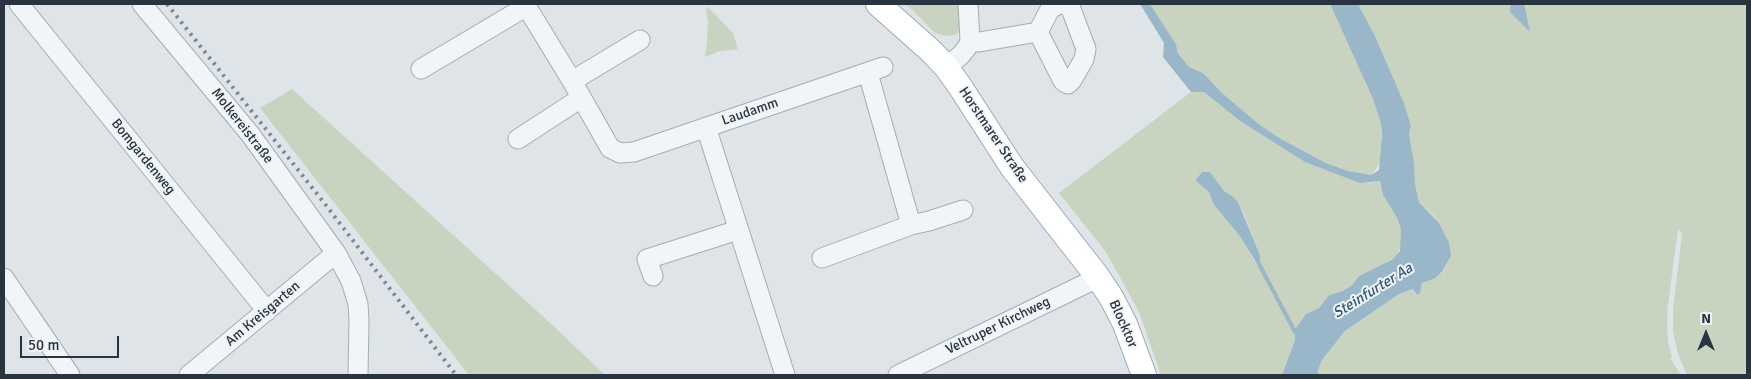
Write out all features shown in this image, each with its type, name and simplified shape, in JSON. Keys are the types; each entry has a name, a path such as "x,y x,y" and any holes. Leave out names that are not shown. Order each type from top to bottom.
{"main road":[{"name":"Horstmarer Straße","path":"878,4 946,67 1012,166 1096,276"},
{"name":"Blocktor","path":"1096,276 1111,297 1125,324 1144,375"}],"street":[{"name":"Bomgardenweg","path":"19,4 267,311"},
{"name":"Molkereistraße","path":"142,4 250,134 336,253 351,281 358,304 358,375"},
{"path":"946,67 961,55 968,46 970,40 968,4"},
{"path":"421,69 526,5 610,148 620,153 634,152 706,127"},
{"path":"970,40 979,42 1038,32"},
{"path":"572,81 640,40"},
{"name":"Laudamm","path":"785,375 706,127 875,70 911,225"},
{"path":"518,139 581,98"},
{"path":"822,258 911,225 963,210"},
{"path":"653,276 647,259 738,230"},
{"name":"Am Kreisgarten","path":"189,375 336,253"},
{"name":"Veltruper Kirchweg","path":"898,375 1096,276"},
{"path":"4,278 70,375"}],"green space":[{"path":"906,4 963,4 963,26 957,34 950,36 935,33"},
{"path":"1150,4 1330,4 1373,99 1381,124 1382,147 1379,165 1371,175 1348,171 1326,163 1281,139 1260,125 1222,93 1203,73 1189,67"},
{"path":"1358,4 1747,4 1747,375 1688,375 1686,373 1678,354 1673,331 1673,309 1682,234 1678,229 1667,325 1668,342 1672,357 1670,358 1681,375 1318,375 1322,360 1345,331 1399,294 1413,289 1416,295 1420,293 1422,283 1434,279 1443,272 1451,256 1435,217 1419,202 1409,134 1411,126 1404,103 1375,36"},
{"path":"708,7 733,33 738,49 720,51 705,57 708,22 706,8"},
{"path":"292,89 605,375 469,375 260,108"},
{"path":"1191,92 1204,92 1240,121 1305,162 1367,183 1380,181 1383,195 1397,218 1401,229 1401,247 1396,257 1359,276 1352,285 1343,291 1329,295 1319,308 1306,314 1295,329 1295,340 1282,375 1161,375 1139,312 1106,252 1059,193","holes":["1202,172 1210,172 1224,191 1232,196 1242,209 1260,255 1259,264 1257,265 1239,235 1214,205 1209,192 1196,180"]}],"water":[{"name":"Steinfurter Aa","path":"1140,4 1150,4 1176,44 1178,53 1189,67 1203,73 1222,93 1260,125 1281,139 1326,163 1348,171 1371,175 1379,170 1382,136 1381,124 1373,99 1330,4 1358,4 1375,36 1404,103 1411,126 1409,134 1419,202 1439,223 1449,243 1451,256 1442,272 1434,279 1422,283 1420,293 1417,295 1413,289 1399,294 1345,331 1322,360 1318,375 1282,375 1295,340 1295,329 1306,314 1319,308 1329,295 1343,291 1352,285 1359,276 1393,259 1400,251 1401,229 1397,218 1383,195 1380,181 1360,183 1305,162 1240,121 1204,92 1191,92 1163,57 1164,43"},
{"path":"1511,4 1524,4 1530,32 1511,13"},
{"path":"1202,172 1210,172 1224,191 1238,202 1260,255 1258,265 1239,235 1214,205 1209,192 1196,181"}],"waterway":[{"path":"1257,260 1297,333"}],"railway":[{"path":"167,4 325,204 456,375"}]}
